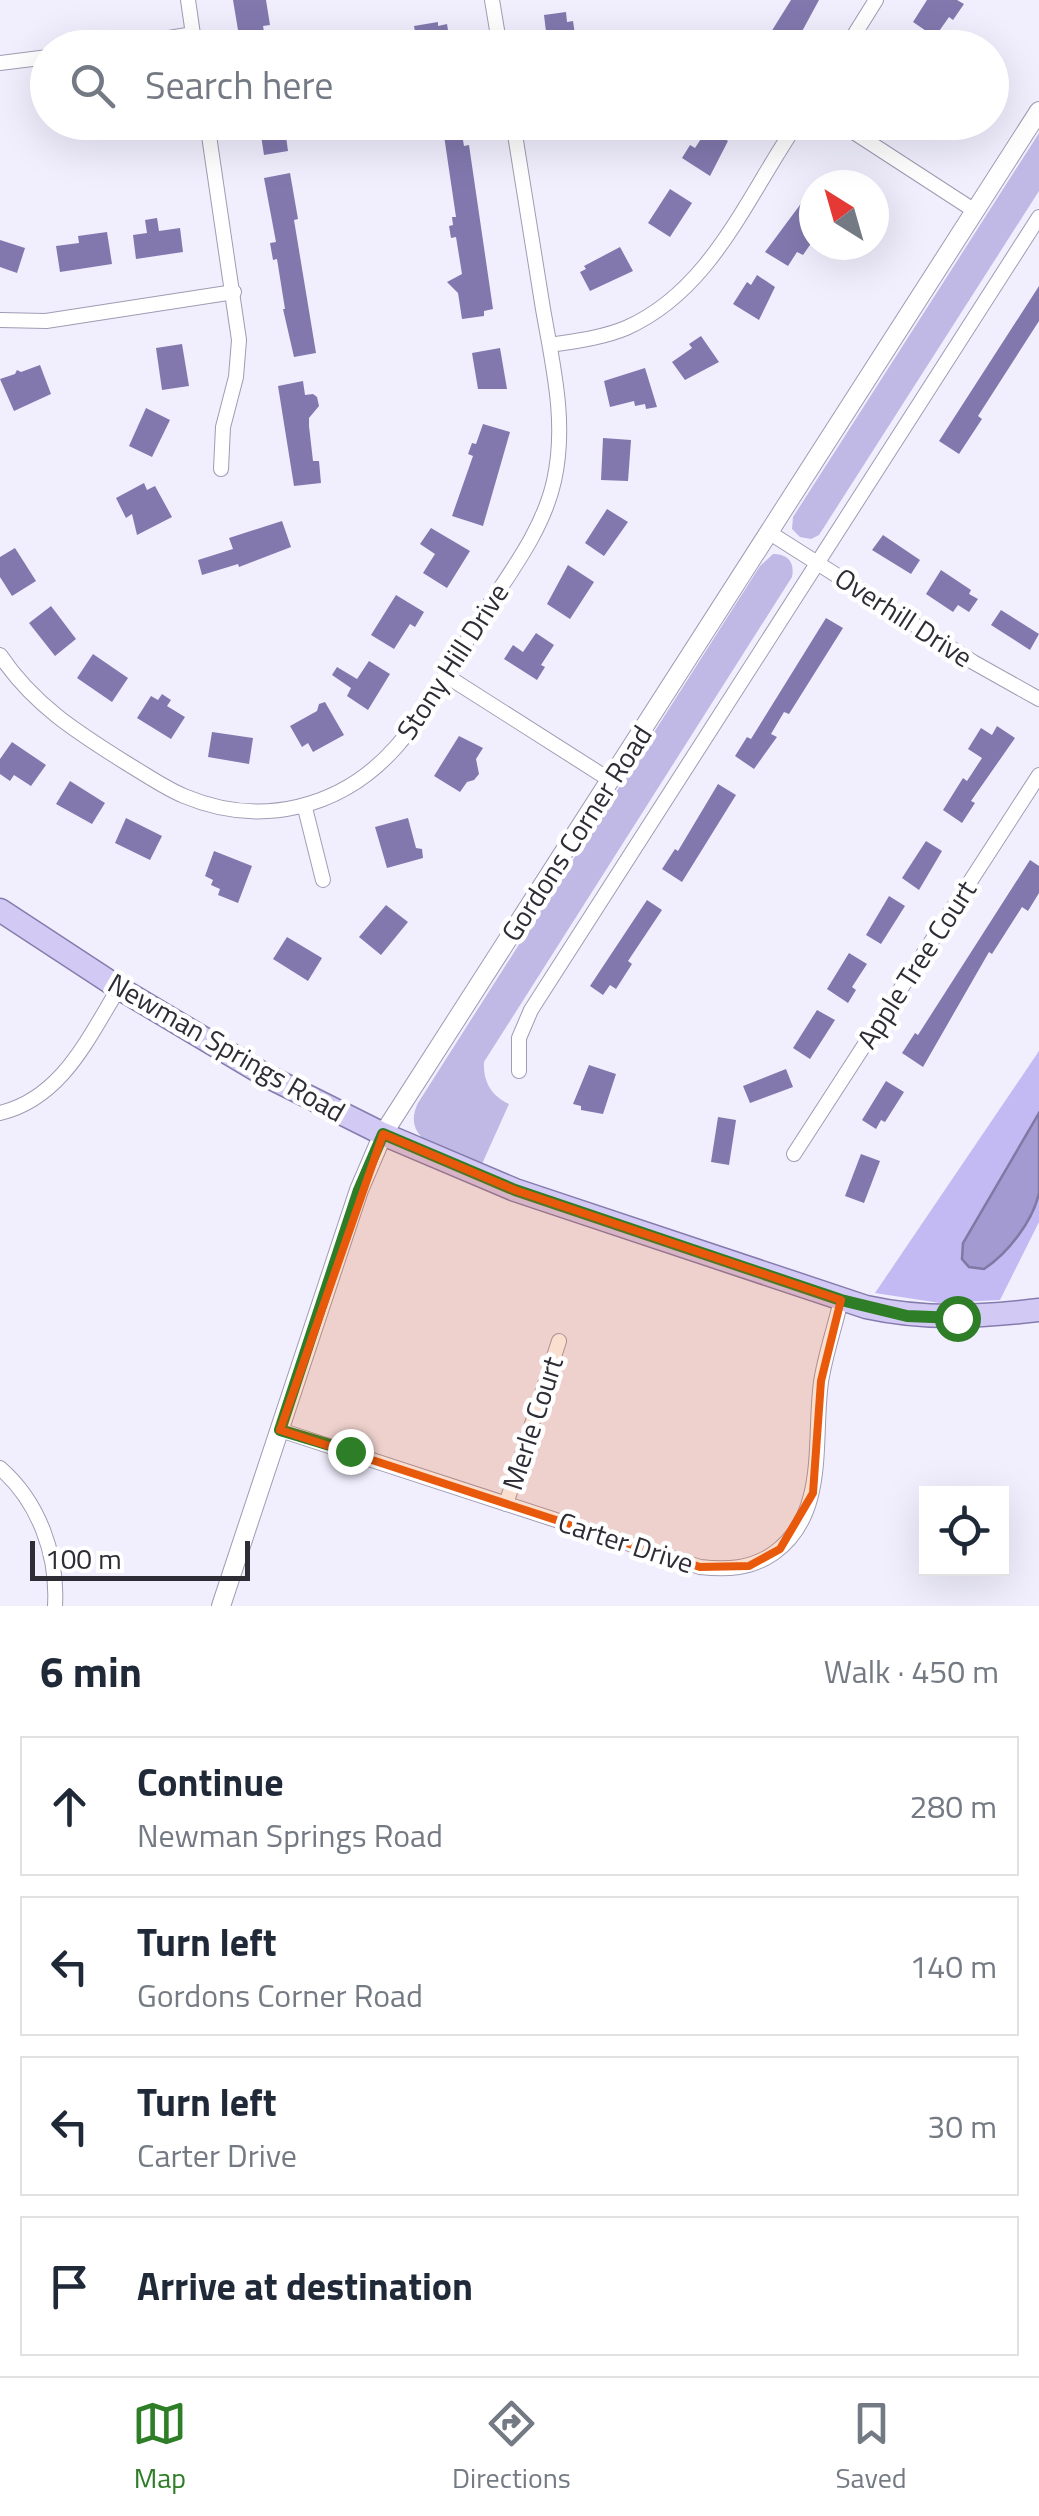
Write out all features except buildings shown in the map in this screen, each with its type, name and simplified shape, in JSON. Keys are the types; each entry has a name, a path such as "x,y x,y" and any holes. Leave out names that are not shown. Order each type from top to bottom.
{"main road":[{"name":"Newman Springs Road","path":"0,910 118,988 265,1075 383,1134 515,1190 841,1300 907,1316 969,1318 1039,1310"}],"street":[{"path":"188,0 192,30"},
{"path":"492,0 497,30"},
{"path":"857,30 876,0"},
{"path":"0,64 30,60"},
{"name":"Gordons Corner Road","path":"220,1606 359,1190 383,1134 1039,110"},
{"path":"211,140 239,340 236,377 223,428 221,469"},
{"name":"Stony Hill Drive","path":"0,655 19,682 56,718 184,796 228,809 304,808 344,789 376,766 400,742 445,675 532,536 553,485 560,434 550,345 516,140"},
{"path":"550,345 624,328 652,315 682,292 709,261 786,140"},
{"path":"866,140 975,211"},
{"name":"Gordons Corner Road","path":"519,1071 520,1038 531,1010 1039,217"},
{"path":"0,320 46,321 234,292"},
{"name":"Overhill Drive","path":"770,532 973,662 1039,698"},
{"path":"445,675 610,780"},
{"name":"Apple Tree Court","path":"794,1154 1039,775"},
{"path":"304,808 323,880"},
{"path":"0,1114 31,1101 63,1076 118,988"},
{"name":"Carter Drive","path":"280,1430 700,1567 736,1568 766,1558 796,1531 809,1507 821,1381 841,1300"},
{"name":"Merle Court","path":"506,1504 558,1342"},
{"path":"0,1468 28,1500 44,1534 54,1574 54,1606"}],"highlighted area":[{"path":"383,1134 515,1190 841,1300 821,1381 813,1493 780,1549 749,1566 700,1567 280,1430"}],"shaded area":[{"path":"1039,133 1039,191 819,535 811,539 800,537 792,529 793,517"},
{"path":"773,554 789,560 792,577 484,1062 489,1087 509,1104 482,1164 432,1145 416,1128 418,1103 760,566"},
{"path":"1039,1051 1039,1222 1000,1300 940,1303 875,1293"},
{"path":"1039,1113 1039,1193 1031,1214 1018,1236 993,1262 984,1269 969,1267 962,1259 963,1243"}],"route":[{"path":"350,1451 280,1430 359,1190 383,1134 515,1190 841,1300 907,1316 957,1318"}]}
